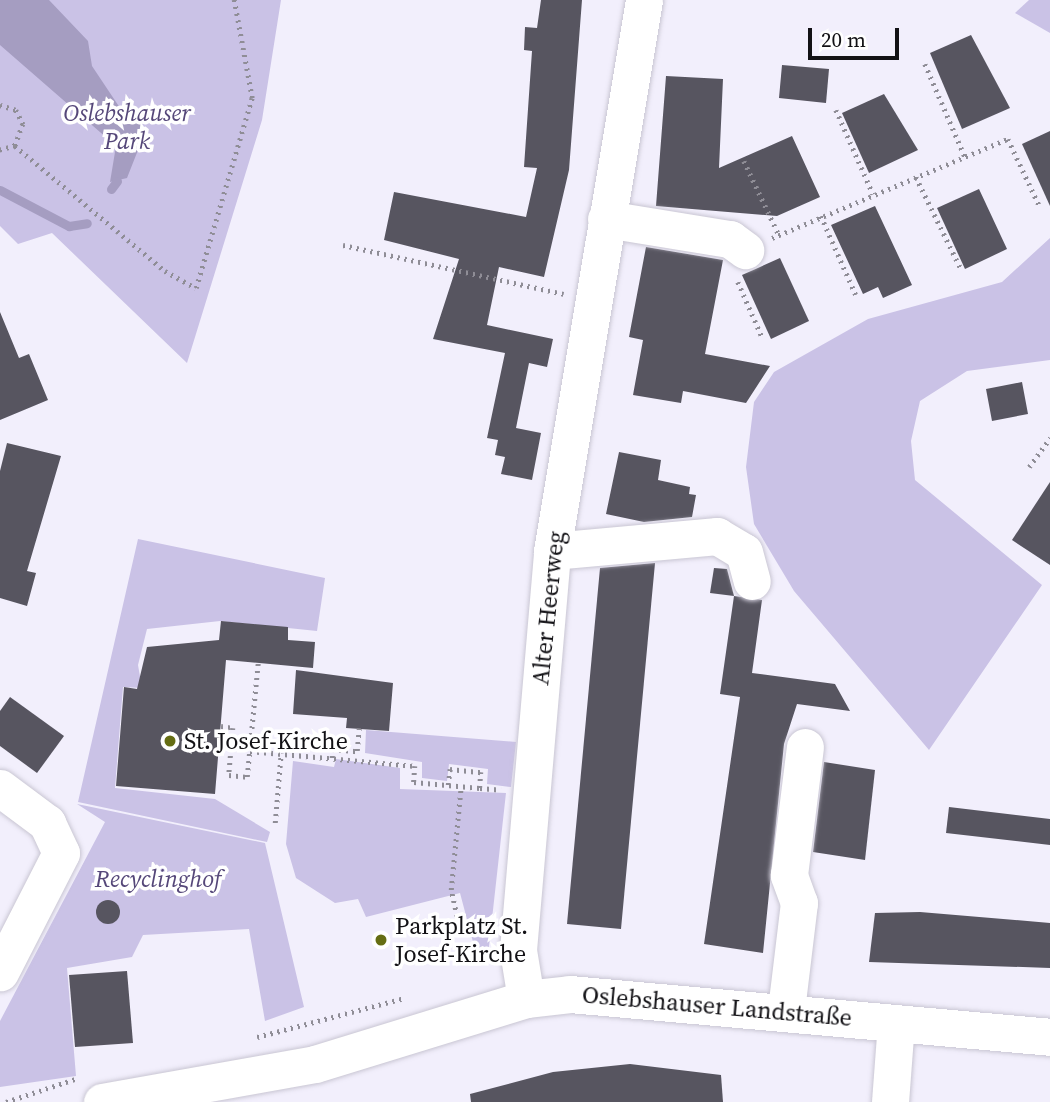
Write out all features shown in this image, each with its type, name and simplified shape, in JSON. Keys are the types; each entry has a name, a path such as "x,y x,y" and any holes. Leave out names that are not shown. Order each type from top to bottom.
{"street":[{"name":"Alter Heerweg","path":"526,999 518,950 552,551 644,0"},
{"path":"606,219 730,239 745,250"},
{"path":"552,551 717,536 744,552 752,581"},
{"path":"786,1010 799,903 789,875 805,747"},
{"path":"0,788 47,822 61,853 0,972"},
{"name":"Oslebshauser Landstraße","path":"102,1102 315,1064 526,999 622,995 1050,1037"},
{"path":"890,1102 896,1023"}],"path":[{"path":"15,146 165,271 196,288 253,98 234,0"},
{"path":"926,64 965,157"},
{"path":"0,105 21,116 22,135 15,146 0,150"},
{"path":"836,110 873,194"},
{"path":"763,339 732,266 745,250 1008,139 1040,208"},
{"path":"744,161 779,235"},
{"path":"916,177 961,269"},
{"path":"821,216 856,295"},
{"path":"343,244 592,301"},
{"path":"1030,467 1050,438"},
{"path":"221,726 233,728 229,775 247,777 258,663"},
{"path":"331,758 332,749 357,751 359,729"},
{"path":"250,751 415,766 414,782 530,793"},
{"path":"275,823 281,753"},
{"path":"448,785 450,769 481,772 480,788"},
{"path":"460,930 451,890 461,786"}],"green space":[{"name":"Oslebshauser Park","path":"0,0 281,0 262,120 187,363 52,233 18,244 0,226"},
{"path":"1029,0 1050,0 1050,33 1015,13"},
{"path":"1050,238 1050,360 967,371 920,401 911,441 915,480 1042,585 929,750 794,591 754,524 746,467 754,402 774,372 868,319 1002,282"},
{"path":"138,539 325,578 317,631 220,621 147,629 138,665 142,688 123,687 115,788 215,799 270,832 267,842 78,802"},
{"path":"366,730 516,742 511,787 487,784 488,769 449,764 447,781 422,778 422,762 365,753"},
{"path":"336,759 400,768 400,789 506,793 488,955 477,957 460,893 366,917 358,899 335,903 296,878 286,844 293,761 334,767"},
{"name":"Recyclinghof","path":"77,804 265,843 304,1007 265,1021 249,929 143,935 132,957 67,968 76,1076 0,1087 0,1021 105,822"}],"shaded area":[{"path":"0,0 49,0 88,41 92,66 122,111 141,118 140,145 127,178 110,182 116,146 0,45"}],"building":[{"path":"541,0 582,0 569,170 544,277 499,267 487,325 553,339 547,367 529,363 516,428 541,433 532,480 501,474 505,457 495,455 498,440 487,438 505,353 433,339 459,259 384,240 394,192 526,217 537,168 524,167 532,51 524,50 525,27 537,28"},
{"path":"971,35 1010,108 962,129 930,53"},
{"path":"782,65 829,69 826,103 779,98"},
{"path":"666,76 723,79 719,168 792,136 820,197 777,216 656,206"},
{"path":"884,94 918,150 869,173 842,113"},
{"path":"1050,131 1050,206 1022,144"},
{"path":"979,189 1007,249 965,269 937,208"},
{"path":"875,206 912,285 883,298 878,287 863,294 831,225"},
{"path":"646,247 723,260 705,354 770,366 746,403 683,391 681,403 633,395 643,340 629,337"},
{"path":"780,258 809,321 771,339 742,275"},
{"path":"0,312 19,358 29,354 48,400 0,420"},
{"path":"1022,382 1028,414 992,421 986,389"},
{"path":"7,443 61,456 27,571 36,573 27,606 0,598 0,471"},
{"path":"619,452 661,460 658,480 690,487 689,494 696,495 692,517 644,522 606,514"},
{"path":"1050,482 1050,565 1012,540"},
{"path":"655,563 621,929 567,924 600,568"},
{"path":"714,568 727,569 734,596 710,593"},
{"path":"734,596 762,600 752,673 835,684 850,711 797,704 784,744 763,953 704,944 740,697 720,694"},
{"path":"221,621 288,627 288,640 315,642 313,668 226,660 215,794 116,786 124,687 137,689 147,647 219,640"},
{"path":"296,670 393,683 389,731 346,728 347,718 293,714"},
{"path":"10,697 64,736 37,773 0,746 0,711"},
{"path":"824,762 875,770 865,860 813,852"},
{"path":"949,807 1050,819 1050,845 946,833"},
{"path":"108,900 117,903 120,912 117,921 108,924 99,921 96,912 99,903"},
{"path":"920,912 1050,923 1050,968 869,962 875,913"},
{"path":"127,971 133,1043 75,1047 69,975"},
{"path":"630,1064 721,1075 723,1102 471,1102 470,1094 553,1072"}],"waterway":[{"path":"111,189 117,181"},
{"path":"0,190 69,226 87,223"}],"place":[{"name":"St. Josef-Kirche","path":"170,741"},
{"name":"Parkplatz St. Josef-Kirche","path":"381,940"}]}
